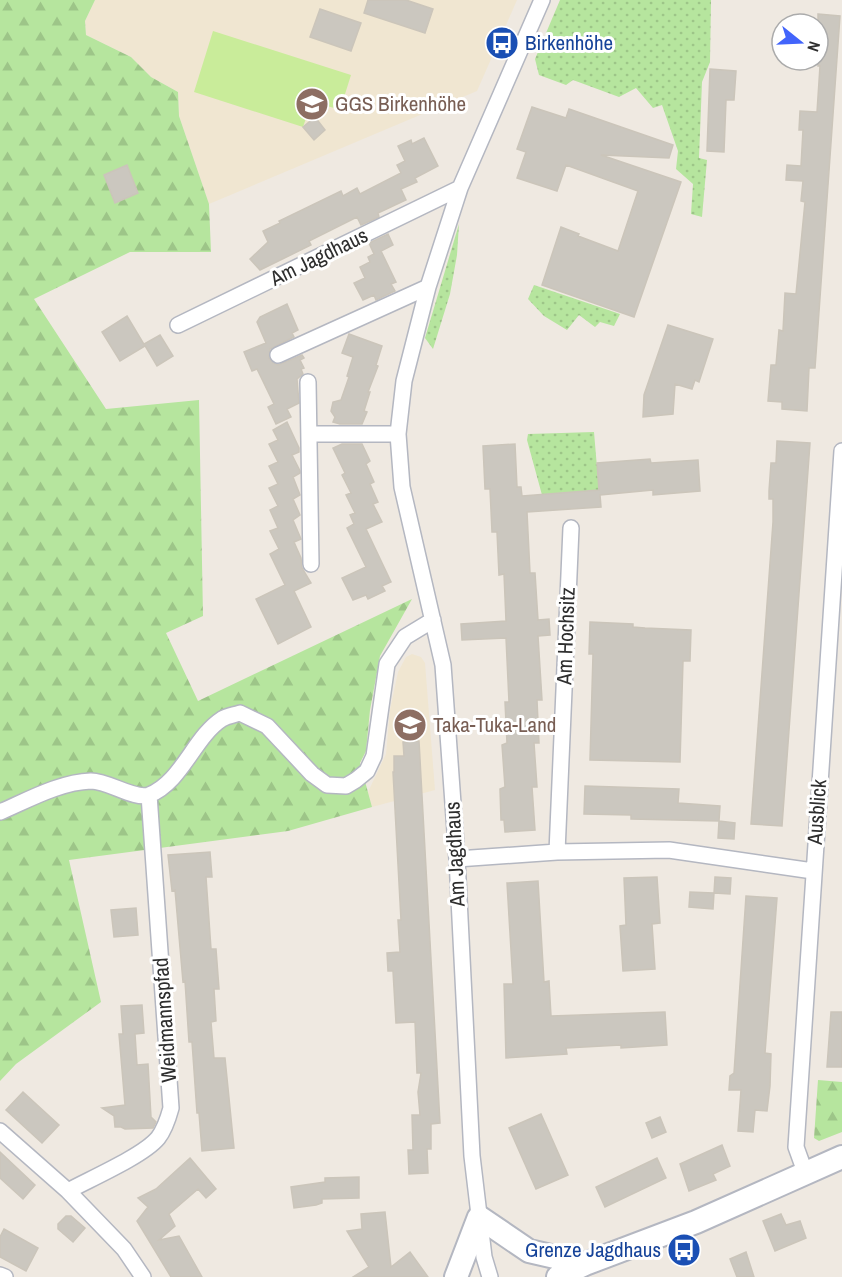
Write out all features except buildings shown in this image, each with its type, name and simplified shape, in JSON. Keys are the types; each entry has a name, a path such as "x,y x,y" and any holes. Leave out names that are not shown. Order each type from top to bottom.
{"main road":[{"path":"558,1277 585,1264 696,1222 842,1157"},
{"path":"456,1277 479,1217 530,1251 585,1264"}],"street":[{"name":"Am Jagdhaus","path":"490,1277 484,1257 472,1156 443,665 402,487 398,434 404,381 428,287 460,188 542,0"},
{"name":"Am Jagdhaus","path":"178,325 460,188"},
{"path":"278,355 428,287"},
{"path":"308,382 311,564"},
{"path":"309,434 398,434"},
{"name":"Ausblick","path":"805,1172 796,1146 842,451"},
{"name":"Am Hochsitz","path":"557,852 571,528"},
{"path":"0,812 60,787 79,782 100,782 133,794 149,795 168,782 198,743 223,718 240,713 267,726 312,774 327,785 346,786 367,771 374,756 387,664 405,637 433,620"},
{"name":"Weidmannspfad","path":"68,1191 157,1140 166,1126 171,1108 149,795"},
{"path":"456,859 557,852 669,850 813,871"},
{"path":"0,1131 68,1191 124,1249 143,1277"},
{"path":"0,1275 5,1277"}],"shaded area":[{"name":"GGS Birkenhöhe","path":"95,0 517,0 477,91 209,204 179,116 178,92 151,77 131,57 86,35 85,21"},
{"name":"Taka-Tuka-Land","path":"412,654 421,657 425,663 435,790 372,807 368,792 386,754 390,710 398,672 406,657"}],"green space":[{"path":"0,0 95,0 85,21 86,35 131,57 151,77 178,92 179,116 209,204 211,252 130,252 34,299 106,409 199,400 203,616 166,633 198,701 412,599 380,656 370,710 366,751 360,763 372,807 288,831 69,860 101,1002 16,1064 0,1081"},
{"path":"560,0 711,0 710,62 702,82 699,158 707,160 702,217 691,214 693,184 676,169 678,151 662,105 653,108 636,88 619,97 573,80 566,85 539,75 535,59"},
{"path":"213,31 351,75 340,110 312,101 303,127 194,92"},
{"path":"459,224 457,255 450,294 433,349 425,338"},
{"path":"534,285 620,314 614,326 600,322 595,327 579,315 567,330 544,316 528,299"},
{"path":"594,432 599,491 542,495 527,440 528,434"},
{"path":"818,1080 842,1082 842,1132 819,1141 814,1138"}],"place":[{"name":"Birkenhöhe","path":"502,43"},
{"name":"GGS Birkenhöhe","path":"312,104"},
{"name":"Taka-Tuka-Land","path":"410,725"},
{"name":"Grenze Jagdhaus","path":"684,1250"}]}
